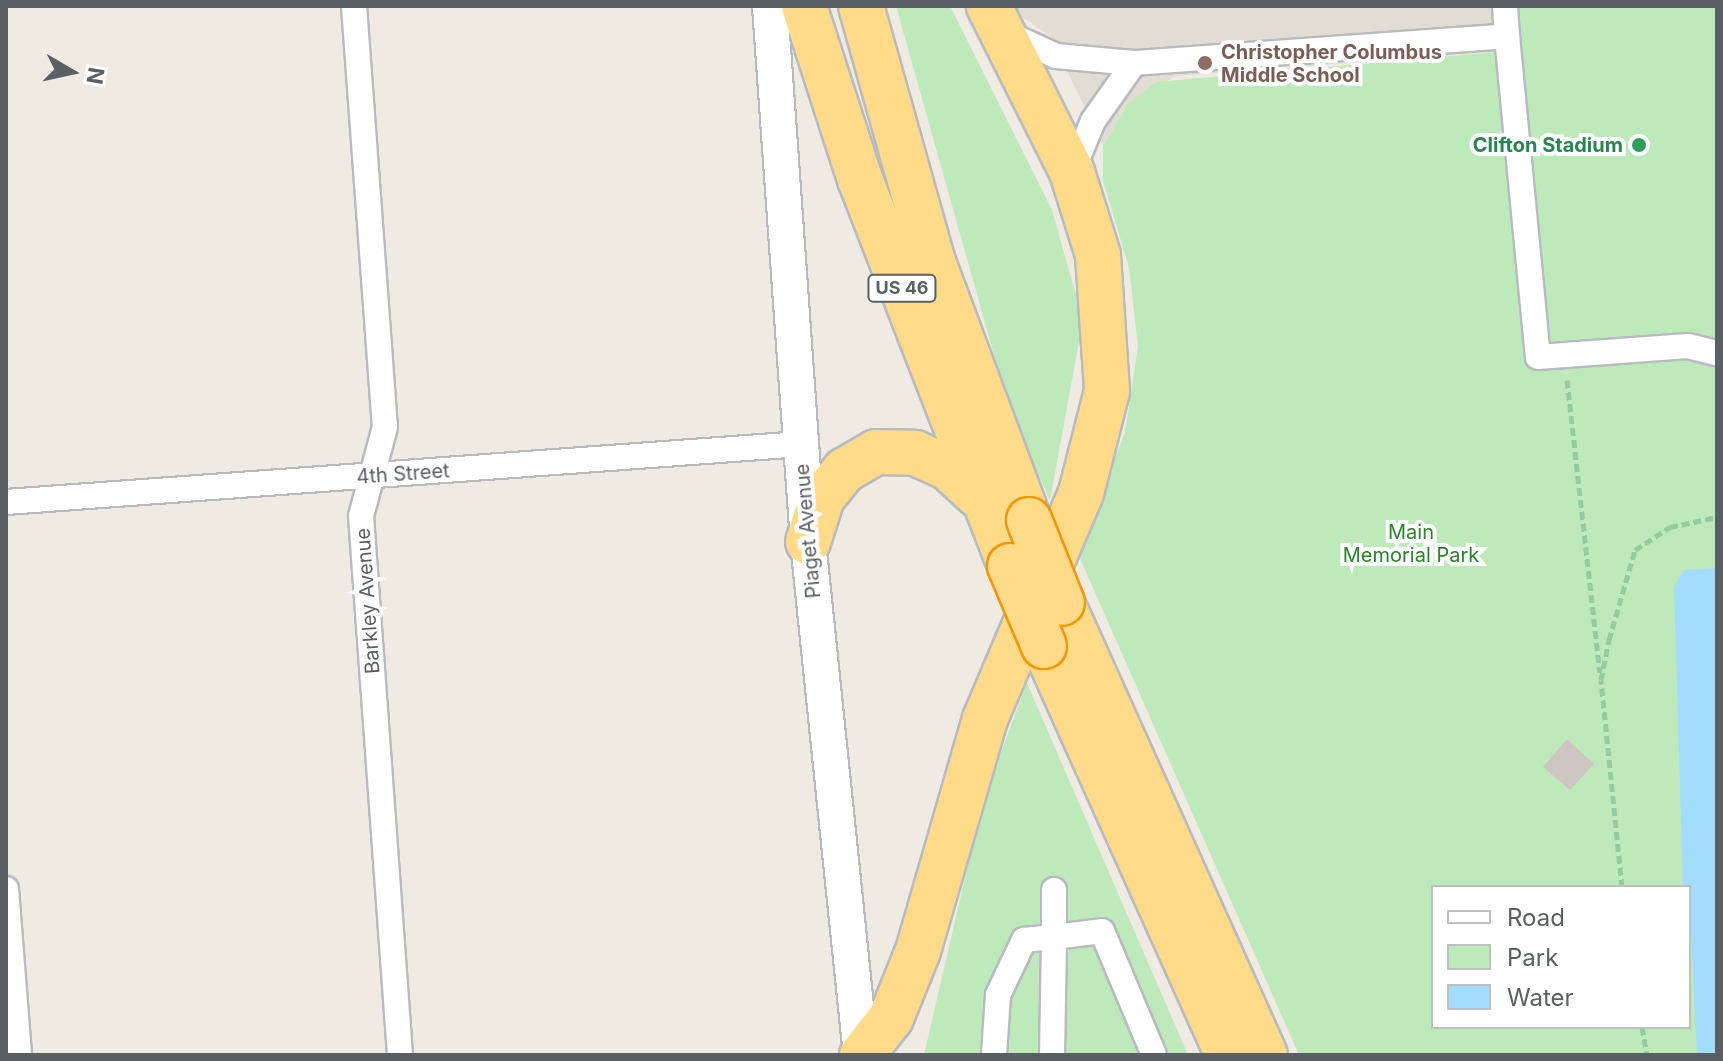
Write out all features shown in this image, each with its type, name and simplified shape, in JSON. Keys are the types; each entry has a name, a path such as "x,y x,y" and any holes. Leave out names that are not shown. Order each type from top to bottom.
{"highway":[{"name":"US 46","path":"804,6 860,179 983,500 1044,646 1228,1055"},
{"name":"US 46","path":"861,6 933,262 1029,520 1062,603 1265,1055"},
{"path":"862,1055 891,1018 985,719 1096,447 1107,391 1106,312 1072,172 995,18"},
{"path":"808,542 822,498 845,470 876,452 915,453 948,468 983,500"}],"street":[{"name":"Barkley Avenue","path":"354,6 385,427 361,516 400,1055"},
{"name":"Piaget Avenue","path":"770,6 808,542 862,1055"},
{"path":"1505,6 1538,357 1688,346 1717,353"},
{"path":"995,18 1056,56 1134,63 1507,36"},
{"path":"1072,172 1093,121 1134,63"},
{"name":"4th Street","path":"6,502 801,444"},
{"path":"6,889 19,1055"},
{"path":"1052,1055 1054,890"},
{"path":"994,1055 998,995 1024,940 1102,931 1154,1055"}],"path":[{"path":"1564,355 1622,885"},
{"path":"1601,680 1635,550 1670,527 1717,517"},
{"path":"1642,1029 1647,1055"}],"shaded area":[{"name":"Christopher Columbus Middle School","path":"1007,6 1516,6 1519,50 1175,76 1127,105 1103,146 1051,37"}],"green space":[{"path":"896,6 950,6 1052,210 1083,320 1050,500 1012,419"},
{"name":"Main Memorial Park","path":"1516,6 1717,6 1717,1055 1299,1055 1078,554 1125,432 1138,347 1129,268 1103,181 1103,146 1127,105 1156,82 1519,50"},
{"path":"1027,683 1188,1055 924,1055 983,800"}],"water":[{"path":"1717,568 1717,1055 1697,1055 1691,885 1683,885 1674,587 1684,570"}],"building":[{"path":"1567,739 1594,764 1570,790 1543,767"}],"place":[{"name":"Christopher Columbus Middle School","path":"1205,63"},
{"name":"Clifton Stadium","path":"1639,145"}]}
